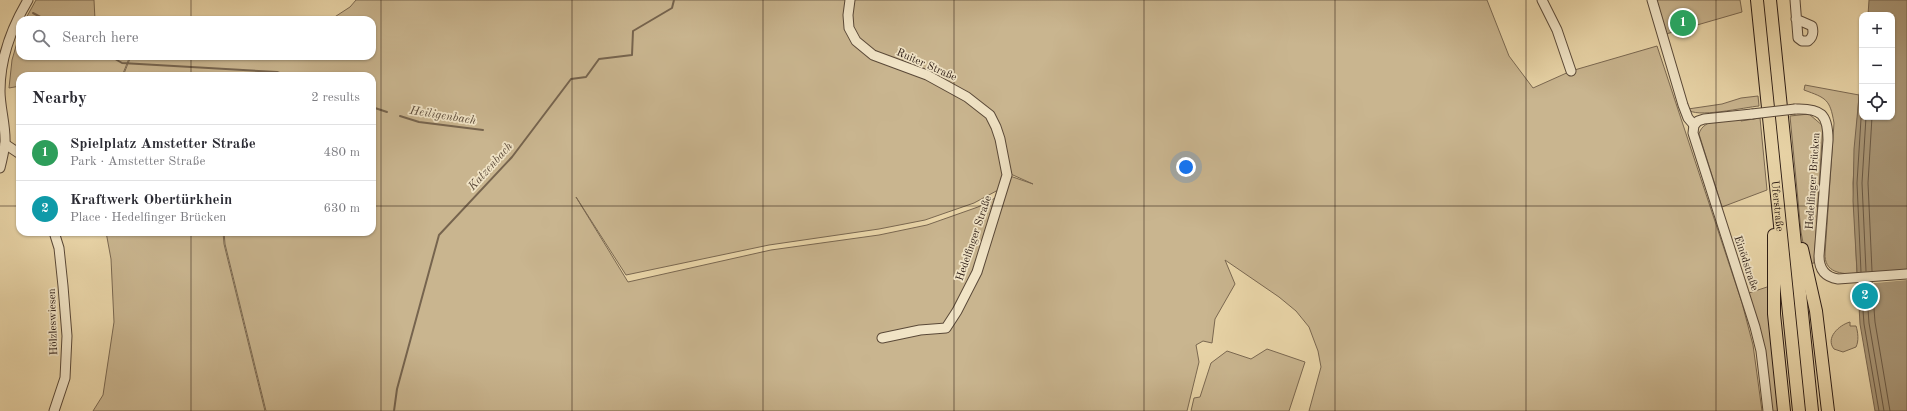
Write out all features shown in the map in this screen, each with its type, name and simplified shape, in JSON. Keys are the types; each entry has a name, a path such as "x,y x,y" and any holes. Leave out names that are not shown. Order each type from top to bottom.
{"highway":[{"name":"Uferstraße","path":"1757,0 1799,411"},
{"name":"Uferstraße","path":"1770,0 1812,411"},
{"path":"1788,186 1796,203 1802,249 1815,306 1828,411"},
{"path":"1778,208 1774,225 1774,303 1784,411"}],"street":[{"path":"19,16 28,0"},
{"name":"Ruiter Straße","path":"850,0 848,14 849,28 856,41 864,48 873,55 927,75 954,89 987,112 996,127 1007,175"},
{"path":"1542,0 1557,30 1571,71"},
{"path":"1652,0 1683,105 1688,118 1694,125"},
{"path":"1795,0 1796,19"},
{"path":"0,168 5,144 0,90 1,75 7,45 16,23"},
{"name":"Hedelfinger Brücken","path":"1694,125 1698,121 1704,119 1795,109 1816,110 1820,112 1827,122 1828,140 1819,264 1823,272 1829,276 1848,279 1907,274"},
{"name":"Einödstraße","path":"1694,125 1693,133 1755,327 1761,351 1768,411"},
{"path":"5,144 16,151"},
{"name":"Hedelfinger Straße","path":"882,338 920,330 946,328 957,312 977,272 1007,175"},
{"name":"Hölzleswiesen","path":"54,411 65,378 67,336 59,248 55,236"}],"shaded area":[{"path":"36,0 94,0 95,16 27,16"},
{"path":"356,0 1487,0 1509,56 1533,88 1571,71 1657,46 1742,303 1753,345 1762,411 1309,411 1321,367 1318,351 1309,327 1296,311 1279,297 1225,260 1235,284 1215,319 1212,343 1203,341 1196,345 1199,362 1187,411 266,411 225,244 224,236 376,236 376,72 125,72 129,60 376,60 376,16 336,16 350,7","holes":["1004,171 1033,184 1007,175 1001,195 978,207 927,225 879,235 771,250 628,282 576,197 626,275 769,245 879,229 925,220 974,203 1000,189"]},
{"path":"1656,0 1740,0 1742,12 1666,34"},
{"path":"16,46 16,60 128,60 124,72 16,72 16,87 9,88 12,60"},
{"path":"1805,85 1859,95 1853,183 1857,274 1845,274 1835,271 1827,265 1825,260 1834,123 1831,109 1826,100 1804,90"},
{"path":"1758,96 1759,106 1710,113 1692,112 1688,109 1722,104 1741,98"},
{"path":"1809,114 1823,126 1814,263 1807,264 1801,232 1790,116"},
{"path":"1741,118 1741,121 1760,118 1767,190 1722,207 1699,134 1701,129 1710,122"},
{"path":"107,236 223,236 224,244 265,411 93,411 103,395 114,322 111,259"},
{"path":"1770,286 1781,411 1771,411 1763,342 1749,293"},
{"path":"1850,322 1850,326 1856,326 1857,328 1858,339 1856,347 1843,352 1834,349 1831,341 1834,332"},
{"path":"1267,349 1305,362 1289,411 1191,411 1194,398 1200,397 1211,363 1227,351 1251,359"}],"water":[{"path":"1869,0 1907,0 1907,411 1875,411 1860,324 1853,201 1854,149 1859,97 1859,120 1895,120 1895,12 1868,12"}],"pier":[{"path":"1907,270 1907,280 1855,285 1855,274"}],"waterway":[{"name":"Katzenbach","path":"394,411 397,389 439,235 512,157 571,79 586,77 599,59 632,55 633,31 672,8 674,0"},
{"name":"Heiligenbach","path":"33,13 39,16"},
{"name":"Heiligenbach","path":"117,60 122,63 277,72"},
{"name":"Heiligenbach","path":"376,108 387,112"},
{"name":"Heiligenbach","path":"400,116 419,122 483,130"}],"place":[{"name":"Spielplatz Amstetter Straße","path":"1683,23"},
{"name":"Kraftwerk Obertürkhein","path":"1865,296"}]}
